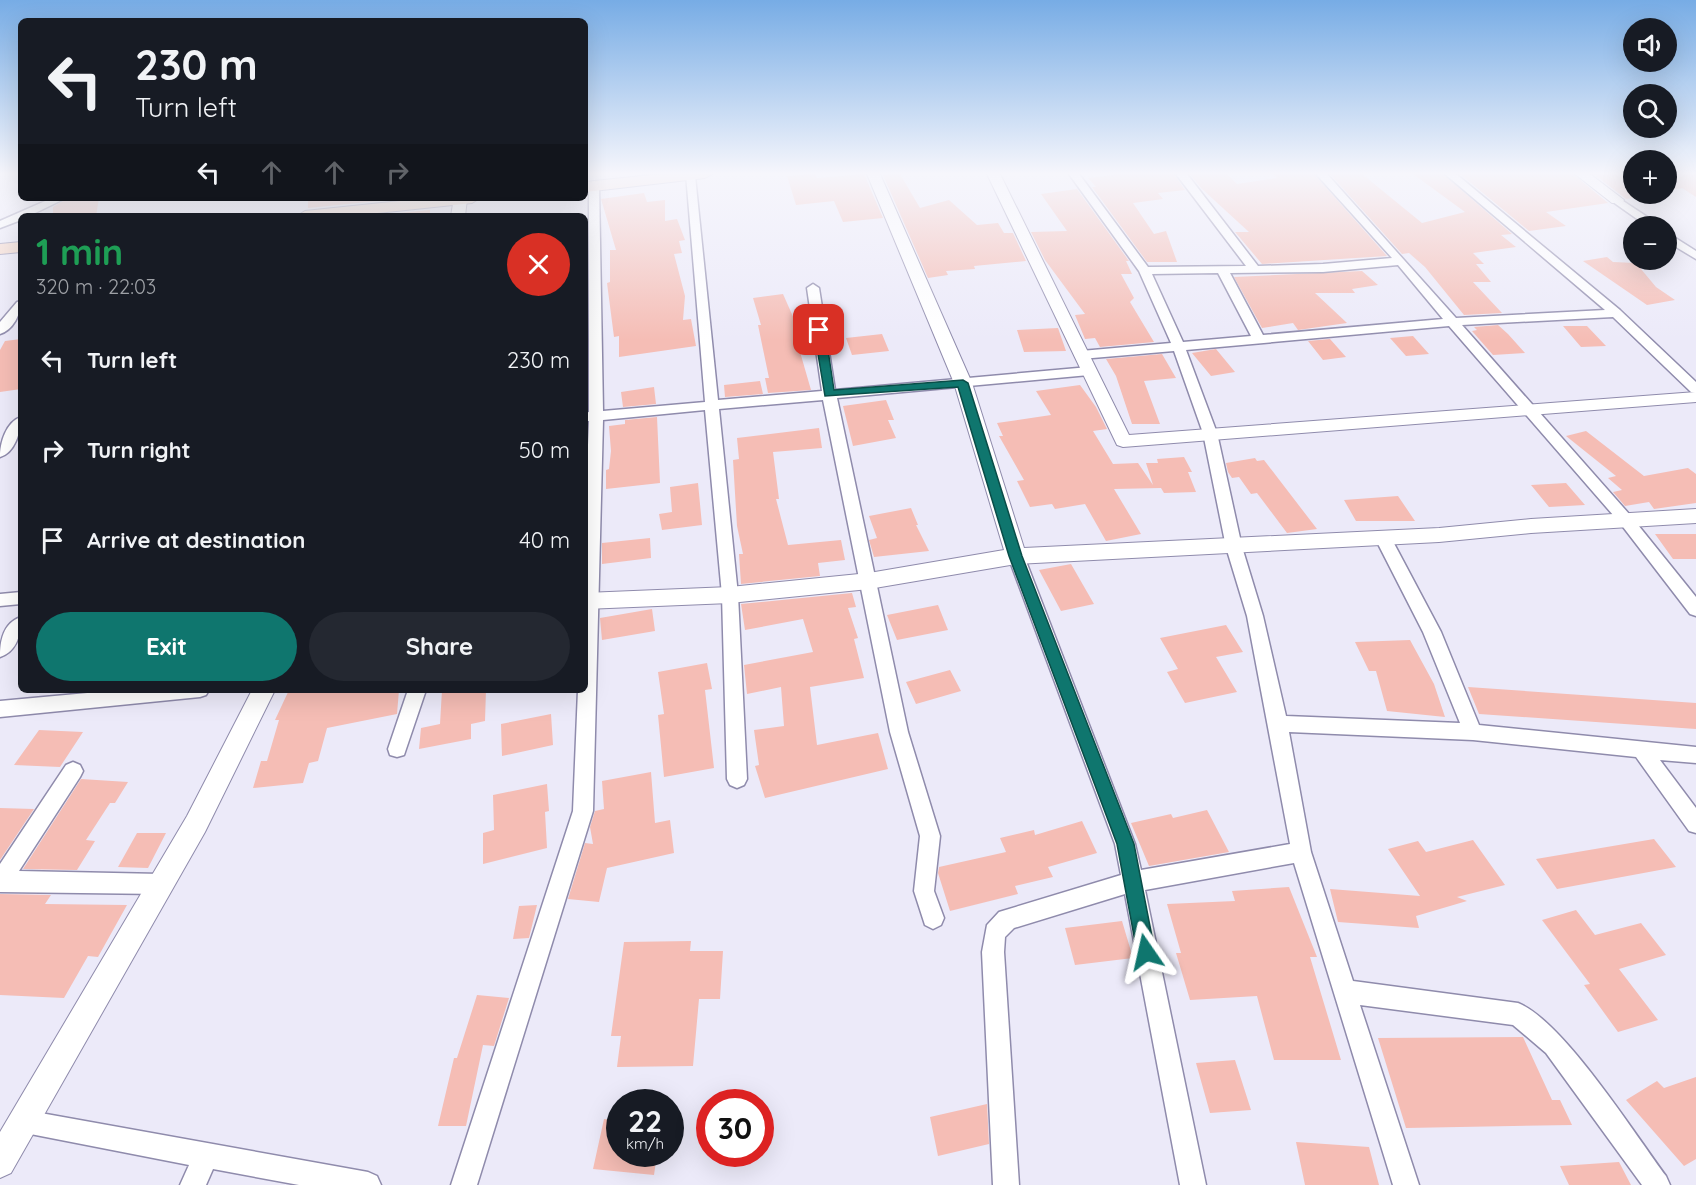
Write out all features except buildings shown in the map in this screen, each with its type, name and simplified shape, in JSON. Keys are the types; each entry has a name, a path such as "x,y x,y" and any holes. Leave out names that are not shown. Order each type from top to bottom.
{"main road":[{"path":"0,249 18,247"}],"street":[{"path":"590,229 588,601 730,595 869,581 1016,556 1234,547 1696,516"},
{"path":"702,229 730,595 737,779"},
{"path":"897,229 963,383 1016,556 1125,844 1193,1185"},
{"path":"1020,229 1124,441 1696,397"},
{"path":"1114,229 1145,271 1179,347 1210,433 1234,547 1255,616 1278,724 1301,852 1406,1185"},
{"path":"1224,229 1255,269"},
{"path":"1371,229 1526,409 1625,519 1696,609"},
{"path":"1516,229 1616,313 1696,389"},
{"path":"1677,243 1696,256"},
{"path":"1145,271 1323,268 1401,261"},
{"path":"1222,270 1259,339"},
{"path":"813,288 829,394 899,732 930,836 924,891 933,918"},
{"path":"0,330 18,309"},
{"path":"590,416 963,383 1179,347 1453,322 1616,313"},
{"path":"0,452 18,426"},
{"path":"1383,538 1432,632 1473,732"},
{"path":"0,600 18,598"},
{"path":"0,650 18,628"},
{"path":"0,709 168,693"},
{"path":"0,1162 196,824 262,693"},
{"path":"397,749 416,693"},
{"path":"464,1185 583,812 586,693"},
{"path":"1278,724 1473,732 1696,755"},
{"path":"1642,750 1696,824"},
{"path":"0,881 72,771"},
{"path":"1006,1185 993,952 995,933 1007,919 1132,882 1301,852"},
{"path":"0,881 161,884"},
{"path":"1343,991 1518,1014 1554,1046 1657,1185"},
{"path":"24,1122 368,1185"},
{"path":"193,1185 207,1154"}],"route":[{"path":"819,330 829,394 963,383 1016,556 1125,844 1146,952"}]}
